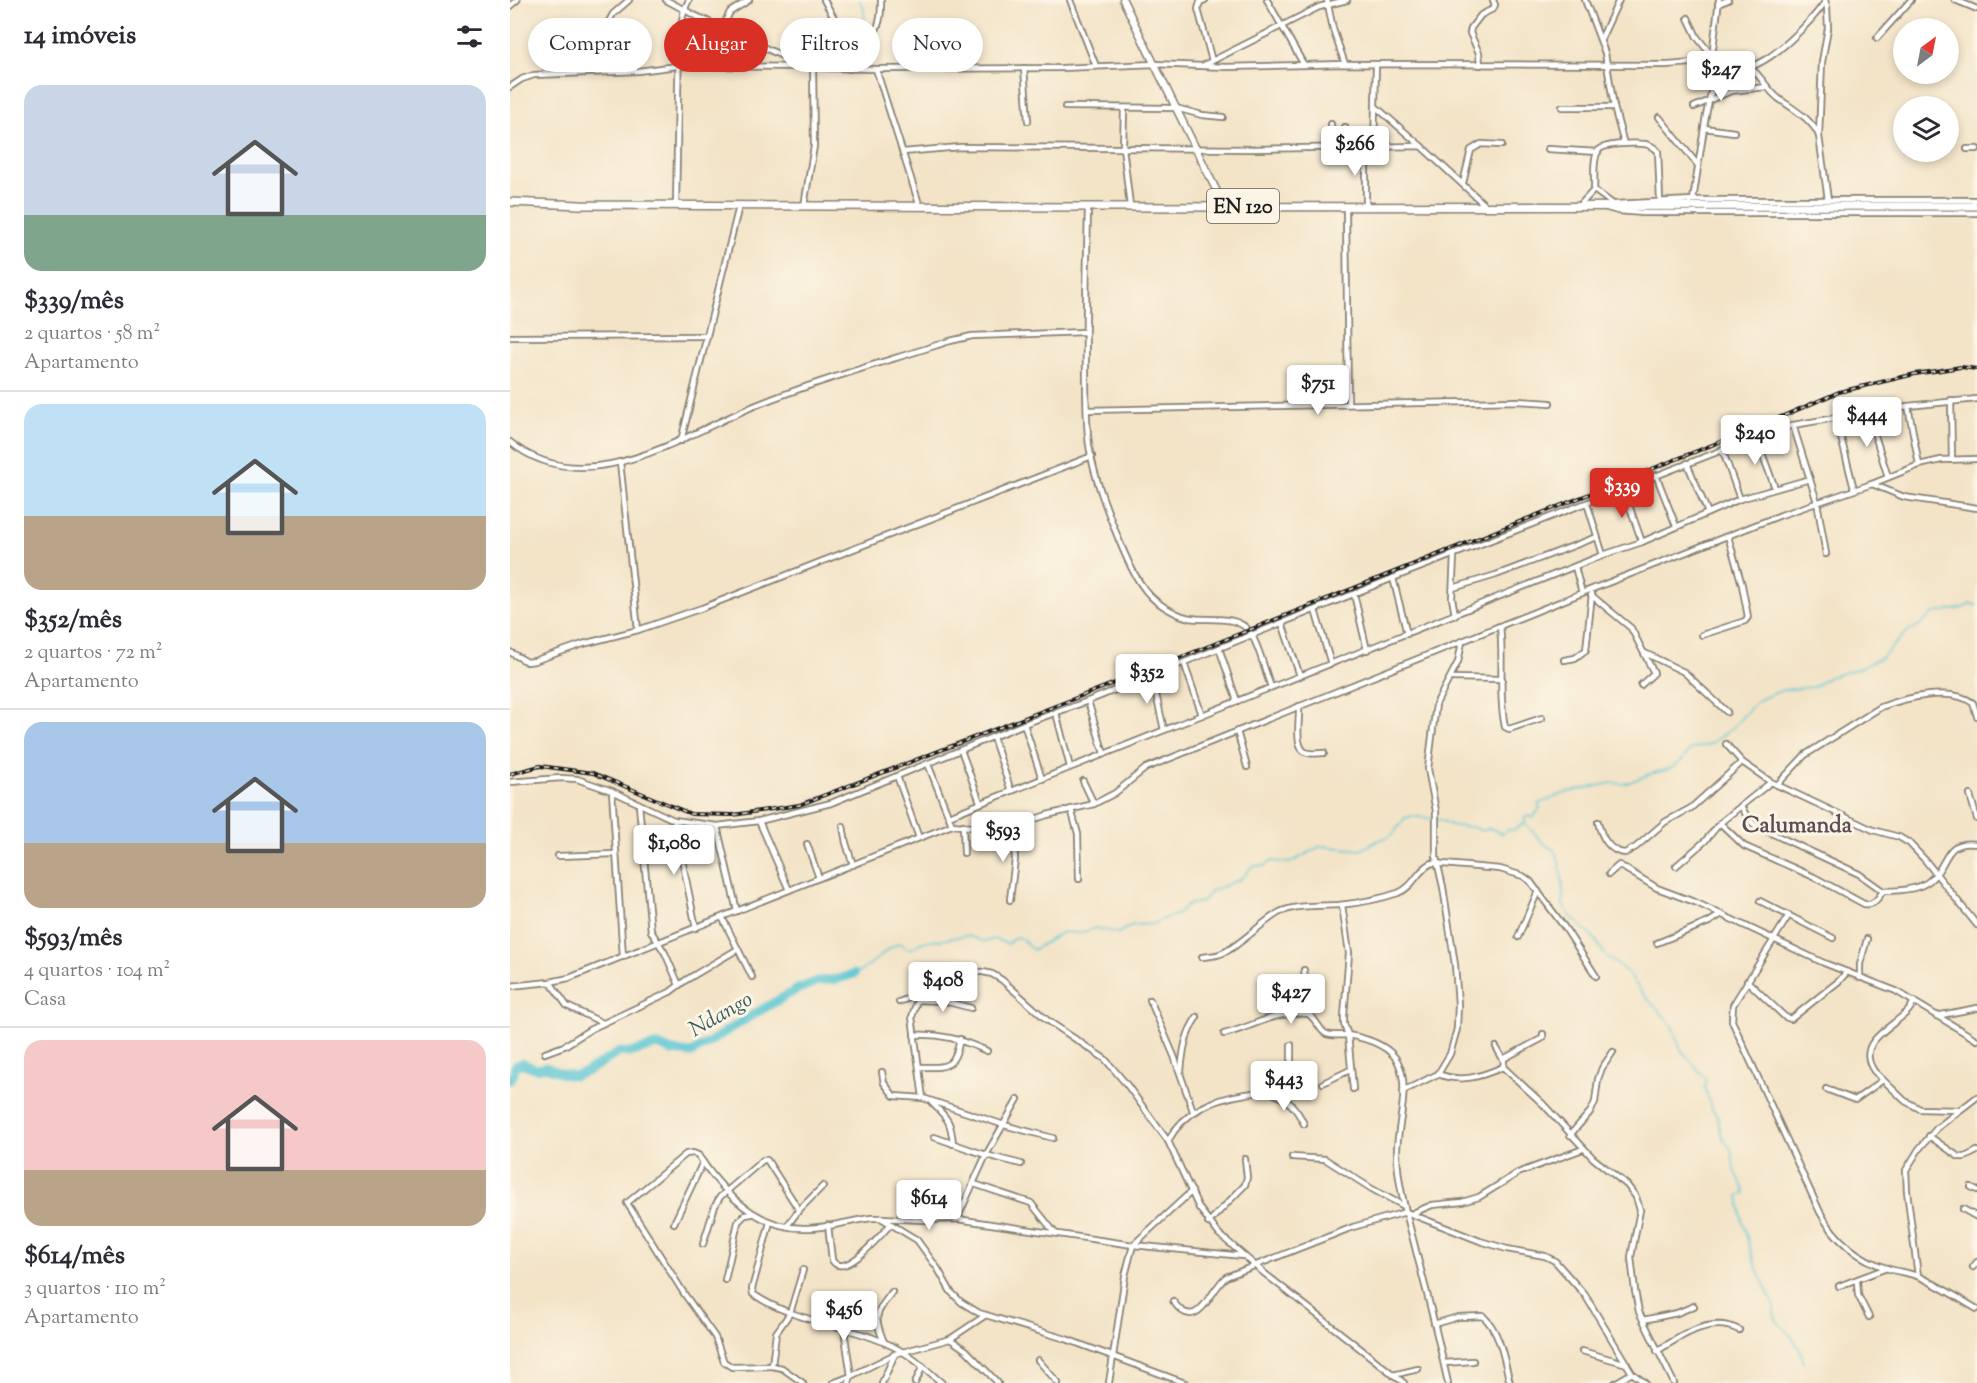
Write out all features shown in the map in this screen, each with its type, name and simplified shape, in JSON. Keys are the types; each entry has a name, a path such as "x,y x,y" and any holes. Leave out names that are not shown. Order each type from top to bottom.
{"main road":[{"name":"EN 120","path":"510,202 580,205 920,207 1977,206"}],"street":[{"path":"510,6 517,0"},
{"path":"611,18 629,0"},
{"path":"666,0 701,18"},
{"path":"683,18 689,0"},
{"path":"727,18 730,12 749,0"},
{"path":"824,0 834,18"},
{"path":"880,18 881,0"},
{"path":"1070,0 1096,66"},
{"path":"1123,0 1224,206"},
{"path":"1205,0 1200,2 1198,9 1212,61"},
{"path":"1267,0 1304,65"},
{"path":"1202,66 1328,2 1347,0"},
{"path":"1480,65 1479,53 1470,33 1471,28 1481,15 1493,9 1495,5 1493,0"},
{"path":"1585,0 1601,39 1608,65 1614,107 1624,144"},
{"path":"1601,39 1619,0"},
{"path":"1693,200 1710,100 1712,58 1719,2 1728,0"},
{"path":"1877,38 1911,0"},
{"path":"1955,0 1977,9"},
{"path":"880,69 1154,64 1202,66 1689,64 1712,58 1749,67 1756,66 1802,29 1825,1"},
{"path":"1825,1 1828,28 1822,62 1819,136 1828,200"},
{"path":"1328,2 1333,29 1345,64"},
{"path":"1688,18 1697,37 1712,58"},
{"path":"1374,148 1376,65"},
{"path":"1749,67 1766,87 1810,123 1819,136"},
{"path":"510,87 534,75 638,71 664,68"},
{"path":"1024,68 1028,121"},
{"path":"676,206 677,72"},
{"path":"804,206 814,146 813,72"},
{"path":"877,72 920,207"},
{"path":"1694,107 1731,91 1766,87"},
{"path":"1065,107 1176,108 1223,117"},
{"path":"1376,107 1486,206"},
{"path":"1562,107 1614,107"},
{"path":"1124,109 1123,147 1130,206"},
{"path":"1659,117 1698,165"},
{"path":"1331,124 1333,147"},
{"path":"1345,127 1346,148"},
{"path":"1704,128 1734,132"},
{"path":"1463,183 1472,150 1480,144 1502,146"},
{"path":"1578,207 1594,190 1595,159 1598,152 1604,146 1624,144 1644,144 1653,146 1658,151 1660,201"},
{"path":"903,152 960,147 1254,149 1421,146"},
{"path":"1366,148 1366,207"},
{"path":"1548,149 1598,152"},
{"path":"1967,149 1977,149"},
{"path":"1594,190 1613,204"},
{"path":"1604,207 1613,204 1693,200 1977,200"},
{"path":"681,441 739,206"},
{"path":"1088,207 1085,332 1087,410 1092,456 1108,513 1124,552 1143,587 1156,601 1188,618 1234,621 1242,624 1252,635 1271,687"},
{"path":"1346,207 1348,404"},
{"path":"1604,207 1618,211 1643,213 1977,213"},
{"path":"510,442 519,450 542,461 571,468 609,465 648,454 681,441 763,402 950,341 972,336 1085,332"},
{"path":"510,337 707,336"},
{"path":"510,782 577,779 612,791 674,820 717,826 759,821 831,803 1024,724 1088,702 1393,578 1756,437 1793,425 1908,406 1977,399"},
{"path":"1951,400 1952,460"},
{"path":"1087,410 1518,401 1551,403"},
{"path":"1908,406 1919,465"},
{"path":"1868,413 1888,477"},
{"path":"1836,418 1854,489"},
{"path":"1793,425 1817,502 1826,554"},
{"path":"1756,437 1775,488"},
{"path":"1722,449 1740,499"},
{"path":"510,652 527,662 534,661 583,644 638,630 759,587 1092,456"},
{"path":"510,986 569,978 952,825 990,829 1013,826 1094,804 1115,793 1146,768 1592,589 1919,465 1977,459"},
{"path":"620,462 638,630"},
{"path":"1687,463 1708,513"},
{"path":"1656,475 1676,526"},
{"path":"949,816 1603,555 1642,542 1740,499 1810,479"},
{"path":"1872,484 1904,497 1977,508"},
{"path":"1623,488 1642,542"},
{"path":"1587,503 1603,555"},
{"path":"1702,634 1745,621 1748,617 1742,585 1728,536"},
{"path":"1453,588 1496,575 1597,537"},
{"path":"1454,556 1455,615"},
{"path":"1575,567 1582,593"},
{"path":"1393,578 1407,634"},
{"path":"1564,660 1575,658 1586,650 1592,589"},
{"path":"1354,594 1367,650"},
{"path":"1592,596 1631,628 1645,653 1654,673 1641,685"},
{"path":"1315,610 1331,664"},
{"path":"1282,623 1300,676"},
{"path":"1500,626 1503,712 1507,729 1542,718"},
{"path":"1403,1091 1438,1074 1454,1043 1458,1004 1452,939 1435,850 1436,815 1428,776 1428,753 1437,699 1451,678 1458,662 1462,642"},
{"path":"1219,648 1237,701"},
{"path":"1645,653 1684,672 1727,712"},
{"path":"1184,663 1202,715"},
{"path":"1152,676 1164,730"},
{"path":"1451,678 1502,678"},
{"path":"1777,785 1805,755 1881,707 1895,702 1914,697 1953,695 1969,700 1977,714"},
{"path":"1088,702 1104,754"},
{"path":"1299,706 1301,749 1306,753 1324,753"},
{"path":"1056,713 1071,767"},
{"path":"1024,724 1042,779"},
{"path":"1238,731 1247,767"},
{"path":"993,737 1011,791"},
{"path":"1726,744 1742,762 1771,782 1874,830 1899,837 1909,843 1977,925"},
{"path":"961,750 980,802"},
{"path":"1622,866 1625,853 1665,822 1691,808 1742,762"},
{"path":"928,764 952,825"},
{"path":"897,776 919,838"},
{"path":"1083,781 1094,804"},
{"path":"1676,866 1705,841 1720,823 1771,782"},
{"path":"612,791 623,957"},
{"path":"1970,795 1977,819"},
{"path":"639,805 651,930 679,985"},
{"path":"1741,806 1749,820 1756,826 1859,874 1883,891 1928,883 1957,845 1977,844"},
{"path":"1071,809 1079,842 1079,879"},
{"path":"674,820 696,928"},
{"path":"759,821 789,890"},
{"path":"1598,822 1604,841 1616,850 1625,853"},
{"path":"1720,823 1744,846 1814,877 1864,904 1874,903 1883,891"},
{"path":"963,825 964,853"},
{"path":"717,826 737,911"},
{"path":"843,826 853,865"},
{"path":"1010,900 1015,859 1013,826"},
{"path":"807,844 819,878"},
{"path":"558,856 616,854"},
{"path":"1202,957 1220,955 1268,920 1289,909 1342,904 1400,892 1414,882 1426,866 1432,864 1500,868 1524,876 1565,928 1596,976"},
{"path":"1609,874 1615,867 1622,866 1657,888 1722,914 1846,972 1896,991 1977,1040"},
{"path":"1518,937 1538,891"},
{"path":"1760,901 1833,938"},
{"path":"1342,904 1349,953 1344,1024 1348,1035 1353,1089"},
{"path":"1657,943 1669,940 1722,914"},
{"path":"1789,915 1733,1005 1732,1022 1820,1212 1840,1241 1858,1254 1887,1268 1918,1276 1977,1309"},
{"path":"722,917 752,977"},
{"path":"1860,978 1860,964 1868,939"},
{"path":"545,1053 564,1046 603,1023 670,992 738,949"},
{"path":"1304,970 1310,1014 1321,1031 1328,1035 1359,1037 1383,1047 1397,1060 1402,1074 1403,1091 1397,1140 1397,1165 1405,1209 1448,1383"},
{"path":"953,1143 952,1127 948,1119 927,1099 919,1067 912,1017 918,997 939,978 962,971 992,974 1002,980 1047,1020 1105,1059 1168,1141 1208,1223 1243,1256 1404,1383"},
{"path":"1747,981 1785,1017 1791,1019 1846,972"},
{"path":"550,982 567,1006 603,1023"},
{"path":"899,1002 918,997 971,1008"},
{"path":"1150,1000 1193,1111"},
{"path":"1914,1001 1908,1012 1875,1037 1870,1044 1870,1065 1905,1101 1920,1110 1958,1110"},
{"path":"1936,1016 1977,1008"},
{"path":"1224,1034 1276,1016 1310,1014"},
{"path":"1180,1074 1188,1029 1197,1017"},
{"path":"914,1035 930,1034 960,1039 987,1051"},
{"path":"1503,1059 1543,1038 1543,1034"},
{"path":"919,1067 942,1068 948,1065 958,1050 960,1039"},
{"path":"1168,1141 1173,1130 1193,1111 1227,1097 1270,1092 1287,1085 1291,1045"},
{"path":"1496,1047 1503,1059 1503,1067 1543,1104 1583,1149 1628,1185 1636,1197 1640,1219 1631,1257 1635,1291 1643,1320 1674,1383"},
{"path":"1570,1135 1591,1111 1602,1068 1613,1052"},
{"path":"1438,1074 1450,1079 1461,1080 1503,1067"},
{"path":"1323,1083 1350,1070"},
{"path":"882,1072 884,1083 894,1096 927,1099 1004,1125 1053,1138"},
{"path":"1826,1089 1855,1100 1883,1080"},
{"path":"1270,1092 1287,1099 1294,1105 1304,1124"},
{"path":"1918,1276 1905,1176 1909,1164 1929,1136 1958,1110 1977,1097"},
{"path":"957,1219 986,1155 1018,1099"},
{"path":"1929,1136 1959,1156 1965,1157 1977,1151"},
{"path":"934,1137 1021,1164"},
{"path":"1413,1213 1432,1205 1462,1202 1479,1197 1518,1173 1583,1149"},
{"path":"803,1383 782,1368 732,1367 724,1362 715,1337 685,1295 627,1203 686,1154 698,1155 727,1192 752,1214 787,1226 807,1229 871,1218 957,1219 1133,1245 1243,1256"},
{"path":"1292,1157 1325,1158 1361,1183 1413,1213 1489,1244 1545,1256 1555,1261 1585,1295 1632,1373 1645,1383"},
{"path":"1208,1223 1245,1185 1247,1177 1245,1159"},
{"path":"704,1244 715,1206 720,1197 759,1162 767,1160 799,1210"},
{"path":"674,1223 703,1162"},
{"path":"974,1184 1031,1203 1056,1233"},
{"path":"787,1226 823,1186"},
{"path":"1971,1187 1977,1190"},
{"path":"1109,1383 1125,1276 1133,1245 1192,1191"},
{"path":"1173,1301 1180,1311 1197,1312 1206,1305 1215,1289 1226,1277 1405,1209"},
{"path":"1963,1209 1977,1217"},
{"path":"725,1280 738,1222 745,1215 752,1214"},
{"path":"881,1218 917,1240 951,1292 961,1302 986,1315 1066,1339 1185,1383"},
{"path":"770,1222 752,1289 753,1294 790,1313 884,1342 904,1352 942,1383"},
{"path":"828,1225 832,1260 834,1264 840,1266 847,1265 858,1258 891,1224"},
{"path":"1839,1286 1887,1268"},
{"path":"772,1366 776,1333 790,1313 803,1270"},
{"path":"1857,1281 1858,1295 1869,1317"},
{"path":"884,1342 876,1323 876,1316 892,1292"},
{"path":"1643,1320 1677,1313 1694,1306"},
{"path":"833,1383 895,1354 950,1339 986,1315"},
{"path":"1434,1324 1458,1317 1483,1316 1491,1324 1500,1344 1510,1383"},
{"path":"1657,1351 1684,1334 1708,1326 1732,1326 1739,1330"},
{"path":"844,1330 851,1376 849,1383"},
{"path":"950,1339 966,1350 998,1383"},
{"path":"1582,1351 1627,1364"},
{"path":"882,1383 895,1354"},
{"path":"1038,1360 1059,1383"},
{"path":"1444,1363 1473,1361"},
{"path":"915,1383 923,1366"},
{"path":"1393,1375 1418,1369"},
{"path":"1615,1383 1632,1373"}],"waterway":[{"path":"859,0 864,9 865,18"},
{"path":"854,974 900,943 908,949 926,941 969,936 982,941 993,939 1008,944 1012,939 1019,937 1033,950 1063,932 1079,933 1096,928 1118,933 1133,925 1154,924 1179,914 1189,904 1202,902 1211,891 1241,879 1252,866 1264,866 1272,861 1290,863 1321,846 1361,850 1387,838 1405,818 1412,816 1440,820 1454,826 1473,827 1482,831 1490,828 1502,834 1525,823 1525,817 1533,818 1540,808 1538,804 1568,792 1612,783 1625,784 1670,769 1691,749 1711,744 1732,728 1755,703 1763,698 1783,690 1813,687 1829,677 1860,668 1882,657 1909,630 1917,627 1934,613 1963,608 1971,604 1977,605"},
{"path":"1525,823 1542,842 1554,850 1559,861 1563,885 1563,905 1571,917 1594,938 1605,955 1628,973 1643,994 1672,1026 1681,1050 1706,1079 1705,1088 1711,1108 1717,1116 1722,1137 1731,1149 1734,1167 1745,1193 1739,1196 1742,1219 1751,1252 1774,1305 1777,1321 1791,1336 1800,1350 1804,1363"},
{"name":"Ndango","path":"510,1080 515,1066 522,1063 536,1069 546,1067 574,1076 586,1072 620,1052 629,1053 658,1045 672,1051 692,1053 798,989 818,981 838,979 854,974"}],"railway":[{"path":"510,774 540,766 593,773 691,814 733,815 799,805 1164,664 1762,425 1839,392 1915,374 1961,367 1977,369"}],"district":[{"name":"Calumanda","path":"1797,824"}]}
